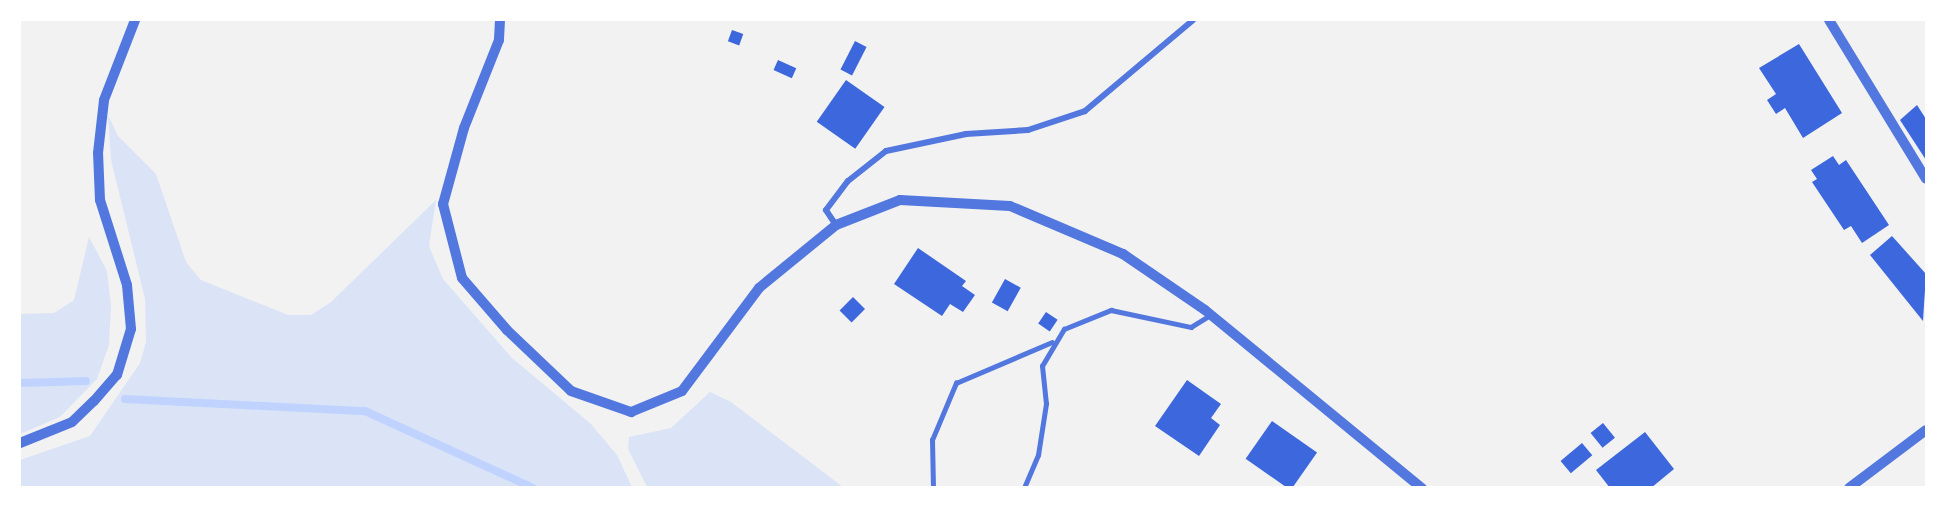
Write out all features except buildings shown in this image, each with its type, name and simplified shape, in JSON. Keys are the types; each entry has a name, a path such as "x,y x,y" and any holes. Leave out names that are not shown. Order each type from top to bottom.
{"street":[{"path":"20,443 72,422 94,401 117,375 130,329 127,285 100,201 98,153 104,100 135,20"},
{"path":"500,20 499,40 464,128 443,204 462,278 507,330 571,391 632,412 681,391 759,288 836,225 900,200 1010,206 1123,254 1210,315 1422,488"},
{"path":"836,225 826,210 848,181 886,151 966,134 1028,130 1085,111 1192,20"},
{"path":"1829,20 1926,179"},
{"path":"1849,488 1926,430"}],"lane":[{"path":"933,488 932,440 956,383 1052,342 1078,320 1111,310 1191,327 1210,315"},
{"path":"1024,488 1038,455 1046,404 1042,366 1052,342"}],"shaded area":[{"path":"108,115 118,136 156,174 186,262 201,280 288,315 311,315 331,302 436,200 429,246 443,279 512,358 591,424 617,455 632,487 20,487 20,460 90,436 140,363 146,342 145,299 111,160"},
{"path":"89,237 107,271 111,306 109,345 97,379 60,417 20,434 20,314 54,313 74,300"},
{"path":"710,392 731,402 843,487 647,487 628,449 629,437 671,428"}],"waterway":[{"path":"20,383 86,381"},
{"path":"125,399 365,411 533,488"}]}
